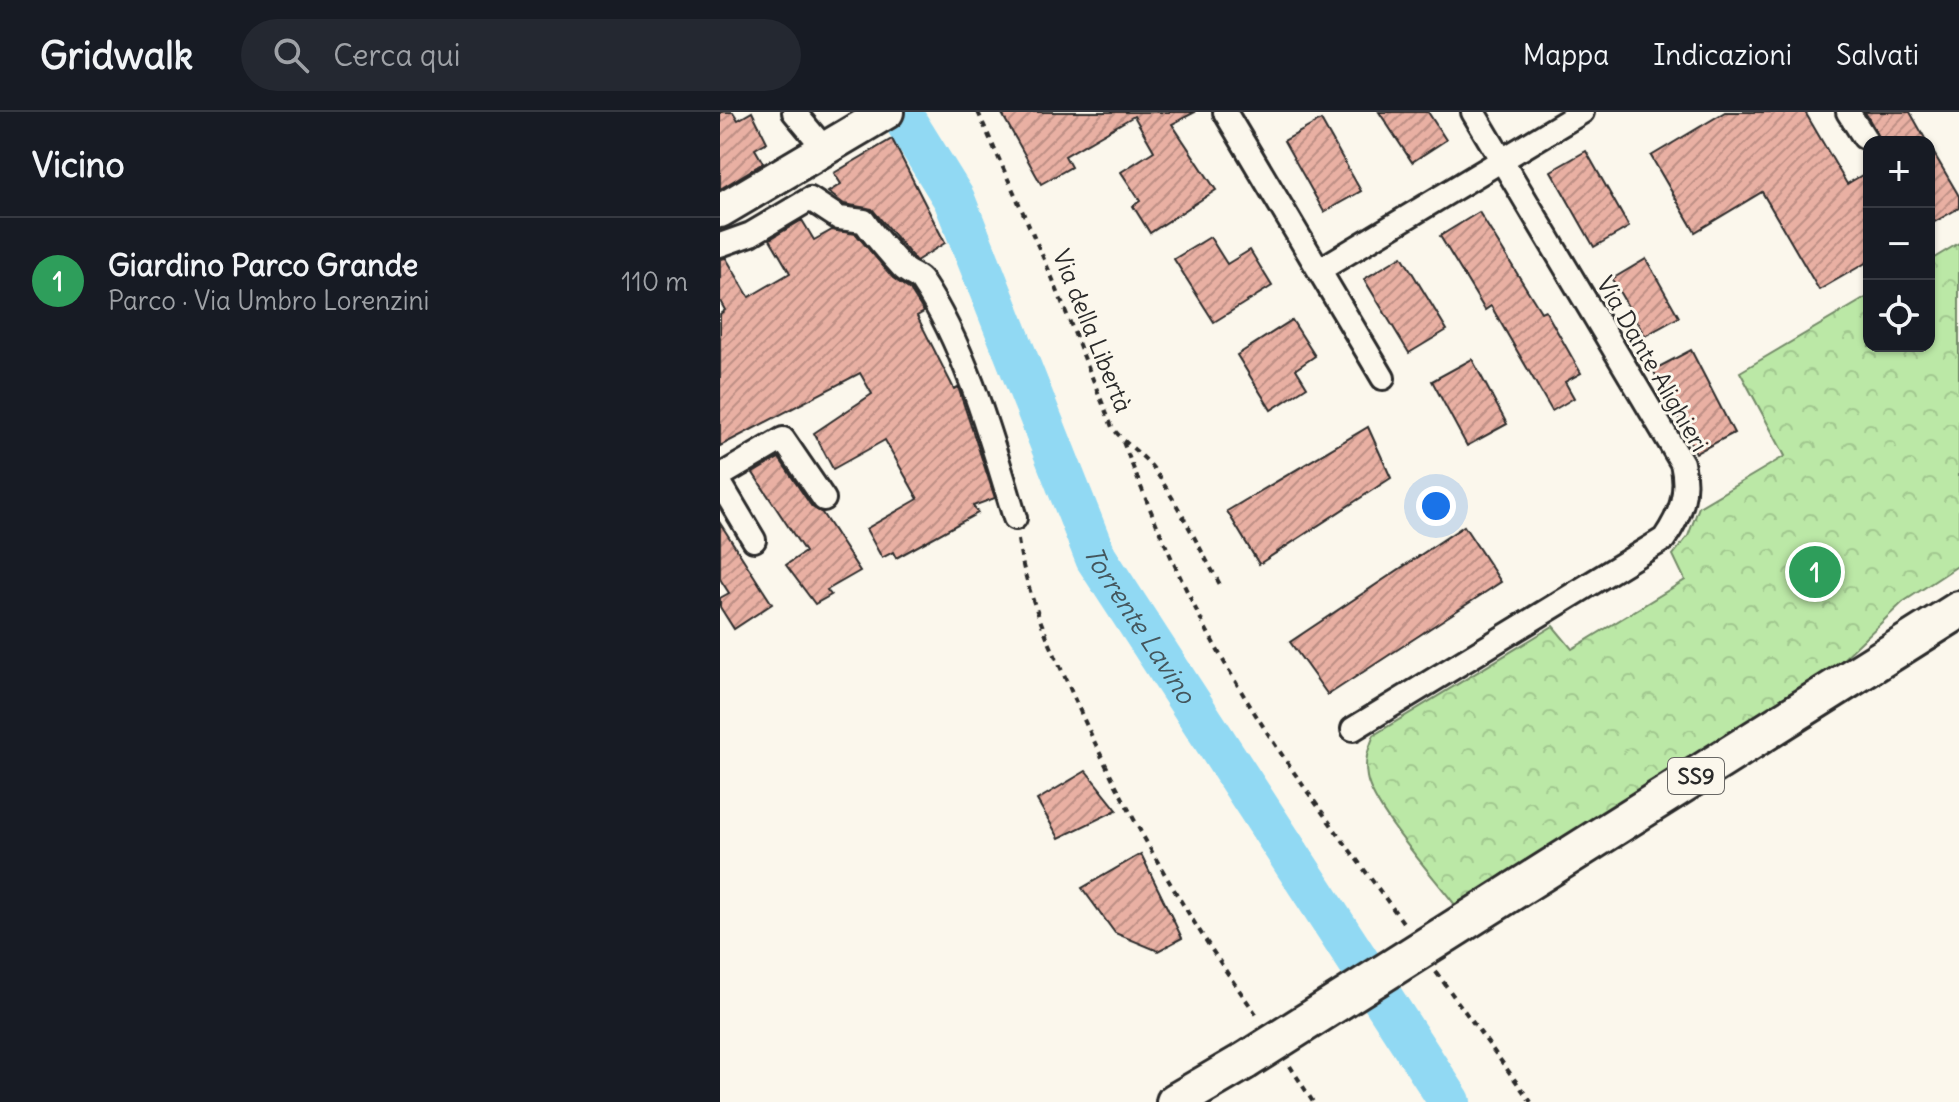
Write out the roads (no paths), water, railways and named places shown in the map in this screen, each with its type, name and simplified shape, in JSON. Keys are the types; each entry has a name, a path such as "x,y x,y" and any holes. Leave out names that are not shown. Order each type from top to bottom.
{"main road":[{"path":"720,211 882,115"},
{"path":"1876,662 1959,595"},
{"name":"SS9","path":"1175,1102 1245,1061 1959,610"},
{"path":"1876,662 1959,626"}],"street":[{"path":"794,112 824,148"},
{"path":"1225,112 1383,378"},
{"name":"Via Dante Alighieri","path":"1353,729 1664,539 1678,519 1687,486 1682,463 1473,112"},
{"path":"1321,269 1582,112"},
{"path":"1848,112 1863,136"},
{"path":"720,245 751,234 810,199 839,218 864,221 880,246 897,259 904,270 921,279 969,375 1015,518"},
{"path":"720,476 783,439 824,499"},
{"path":"720,483 754,540"}],"waterway":[{"name":"Torrente Lavino","path":"900,112 954,199 1096,558 1450,1102"}],"place":[{"name":"Giardino Parco Grande","path":"1815,572"}]}
